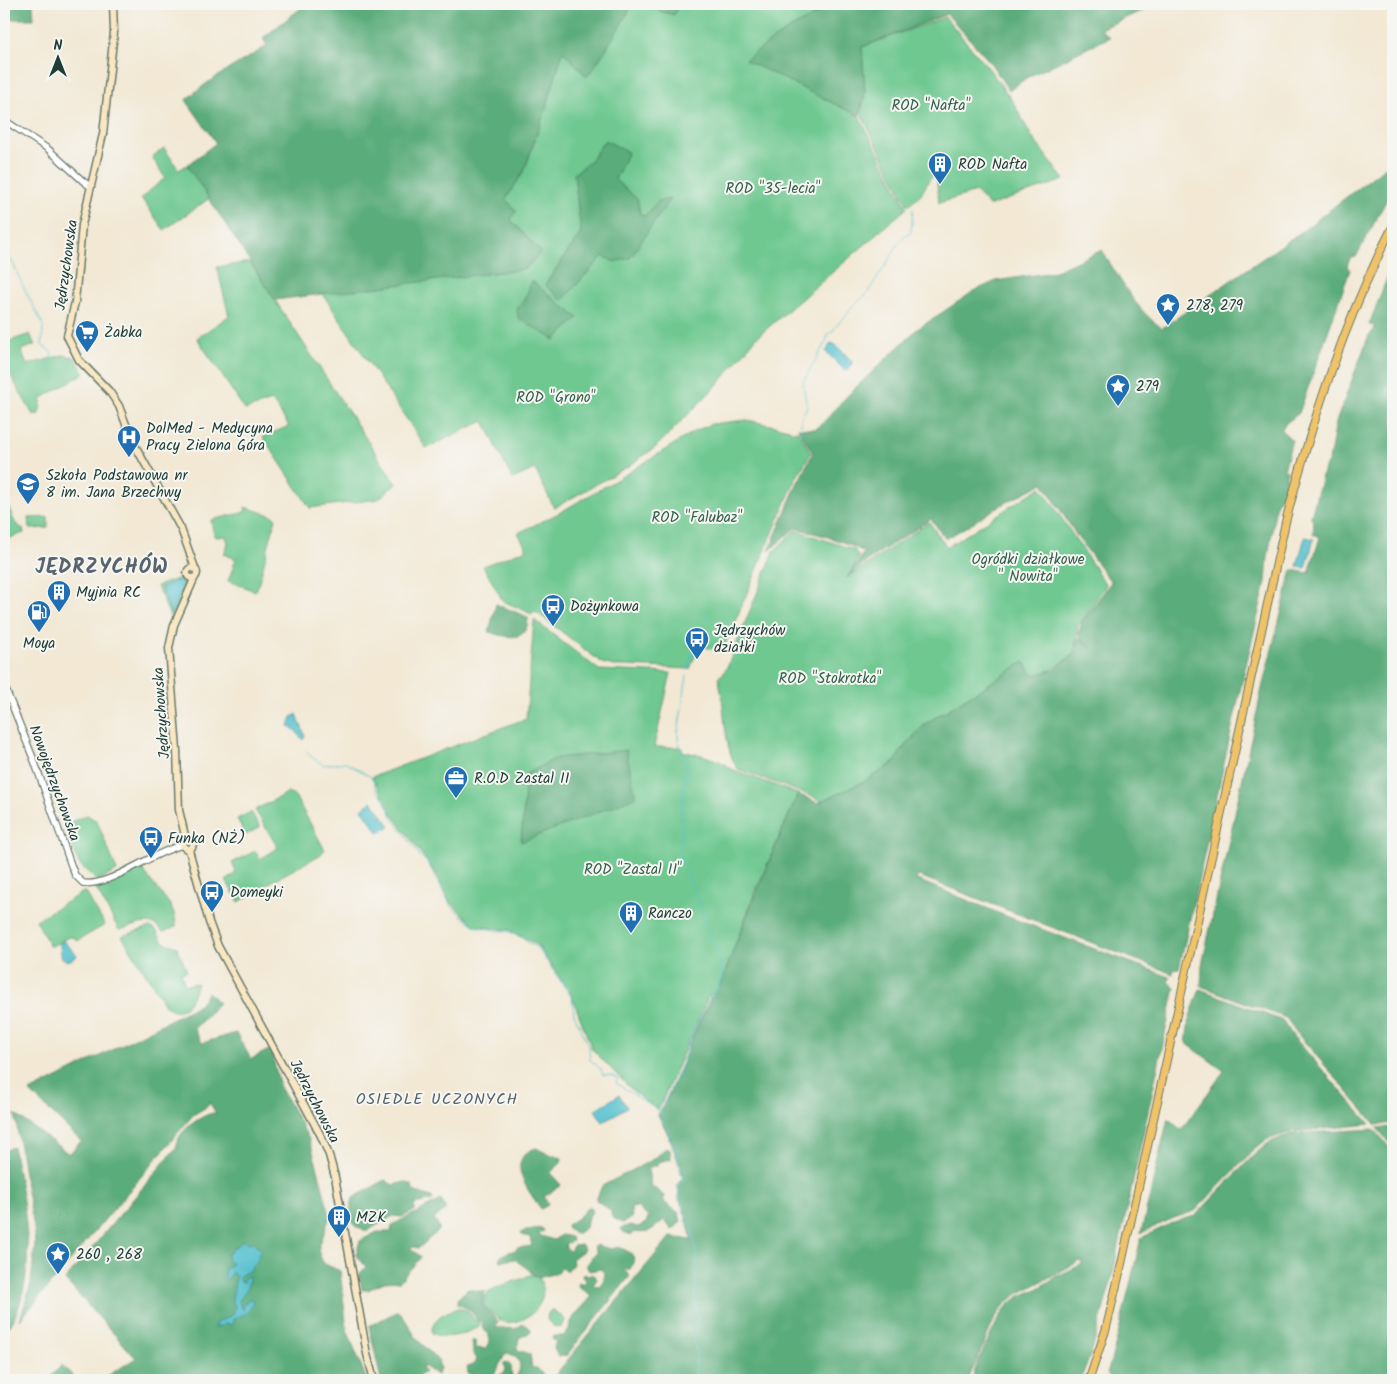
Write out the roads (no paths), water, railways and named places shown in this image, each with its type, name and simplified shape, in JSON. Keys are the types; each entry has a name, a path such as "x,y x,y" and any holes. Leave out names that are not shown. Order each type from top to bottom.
{"main road":[{"name":"Jędrzychowska","path":"113,4 115,13 114,32 104,125 82,225 75,302 67,336 79,360 109,391 118,406 132,440 182,529 191,558 192,568 198,573 192,577 190,588 171,632 169,648 177,750 179,810 184,842 190,840 193,843 189,850 209,922 218,946 321,1136 329,1155 335,1177 367,1354 374,1380"},
{"path":"1089,1380 1106,1329 1119,1275 1286,520 1307,442 1341,342 1393,226"}],"street":[{"path":"4,120 48,148 82,181 91,187"},
{"name":"Nowojędrzychowska","path":"4,685 35,763 72,868 78,879 83,883 97,884 184,842"}],"water":[{"path":"831,343 836,345 852,361 848,370 844,370 826,352"},
{"path":"1305,537 1314,539 1306,568 1297,566"},
{"path":"176,581 183,583 171,614 161,588"},
{"path":"297,714 305,736 303,740 289,726 292,717"},
{"path":"372,801 390,826 379,833 362,809"},
{"path":"64,941 77,955 75,958 67,961 61,957 60,943"},
{"path":"619,1095 627,1107 603,1122 595,1110"},
{"path":"243,1240 249,1243 253,1242 261,1250 251,1270 239,1276 240,1281 243,1283 245,1277 249,1276 246,1289 239,1301 241,1308 244,1310 242,1305 251,1298 253,1303 247,1313 233,1319 232,1325 225,1324 214,1329 217,1322 233,1314 235,1306 232,1300 236,1276 232,1272 227,1280 225,1280 225,1268 231,1265 227,1254"}],"waterway":[{"path":"644,92 645,86"},
{"path":"4,185 9,180"},
{"path":"801,425 802,416 807,407 803,385 804,380 826,342 828,334 832,332 854,305 866,295 898,244 904,236 911,232 913,209"},
{"path":"5,245 43,325"},
{"path":"43,327 42,345 51,352 52,357 49,367"},
{"path":"801,429 801,434"},
{"path":"947,547 956,561"},
{"path":"957,563 970,582"},
{"path":"971,583 985,604"},
{"path":"688,670 709,612"},
{"path":"687,676 678,732 678,740 687,763 682,808 680,858 718,952 722,976 719,985"},
{"path":"307,751 310,756 324,765 345,762 371,777 376,790 383,797 393,818 420,856 427,862 450,904 459,914 475,926 507,931 537,947 572,998 574,1014 589,1047 590,1060 601,1069 603,1075 617,1078 616,1083 659,1111 670,1134 668,1137 678,1152 677,1160 682,1166 680,1171 684,1180 677,1185 680,1195 679,1200 682,1204 683,1212 687,1215 685,1220 691,1227 696,1249 695,1301 697,1325 694,1341 696,1367 693,1380"},
{"path":"660,1112 687,1054 692,1034 710,997 713,996 719,986"},
{"path":"621,1067 630,1071"}],"place":[{"name":"ROD Nafta","path":"940,185"},
{"name":"278, 279","path":"1168,326"},
{"name":"Żabka","path":"87,353"},
{"name":"279","path":"1118,407"},
{"name":"DolMed - Medycyna Pracy Zielona Góra","path":"129,458"},
{"name":"Szkoła Podstawowa nr 8 im. Jana Brzechwy","path":"28,505"},
{"name":"Myjnia RC","path":"59,613"},
{"name":"Dożynkowa","path":"553,627"},
{"name":"Moya","path":"39,633"},
{"name":"Jędrzychów działki","path":"697,660"},
{"name":"R.O.D Zastal II","path":"456,799"},
{"name":"Funka (NŻ)","path":"151,859"},
{"name":"Domeyki","path":"212,913"},
{"name":"Ranczo","path":"631,934"},
{"name":"MZK","path":"339,1238"},
{"name":"260 , 268","path":"58,1275"}],"district":[{"name":"JĘDRZYCHÓW","path":"102,566"},
{"name":"OSIEDLE UCZONYCH","path":"437,1098"}],"park label":[{"name":"ROD \"Nafta\"","path":"931,105"},
{"name":"ROD \"35-lecia\"","path":"773,188"},
{"name":"ROD \"Grono\"","path":"556,397"},
{"name":"ROD \"Falubaz\"","path":"697,517"},
{"name":"Ogródki działkowe \" Nowita\"","path":"1028,568"},
{"name":"ROD \"Stokrotka\"","path":"830,678"},
{"name":"ROD \"Zastal II\"","path":"633,869"}]}
